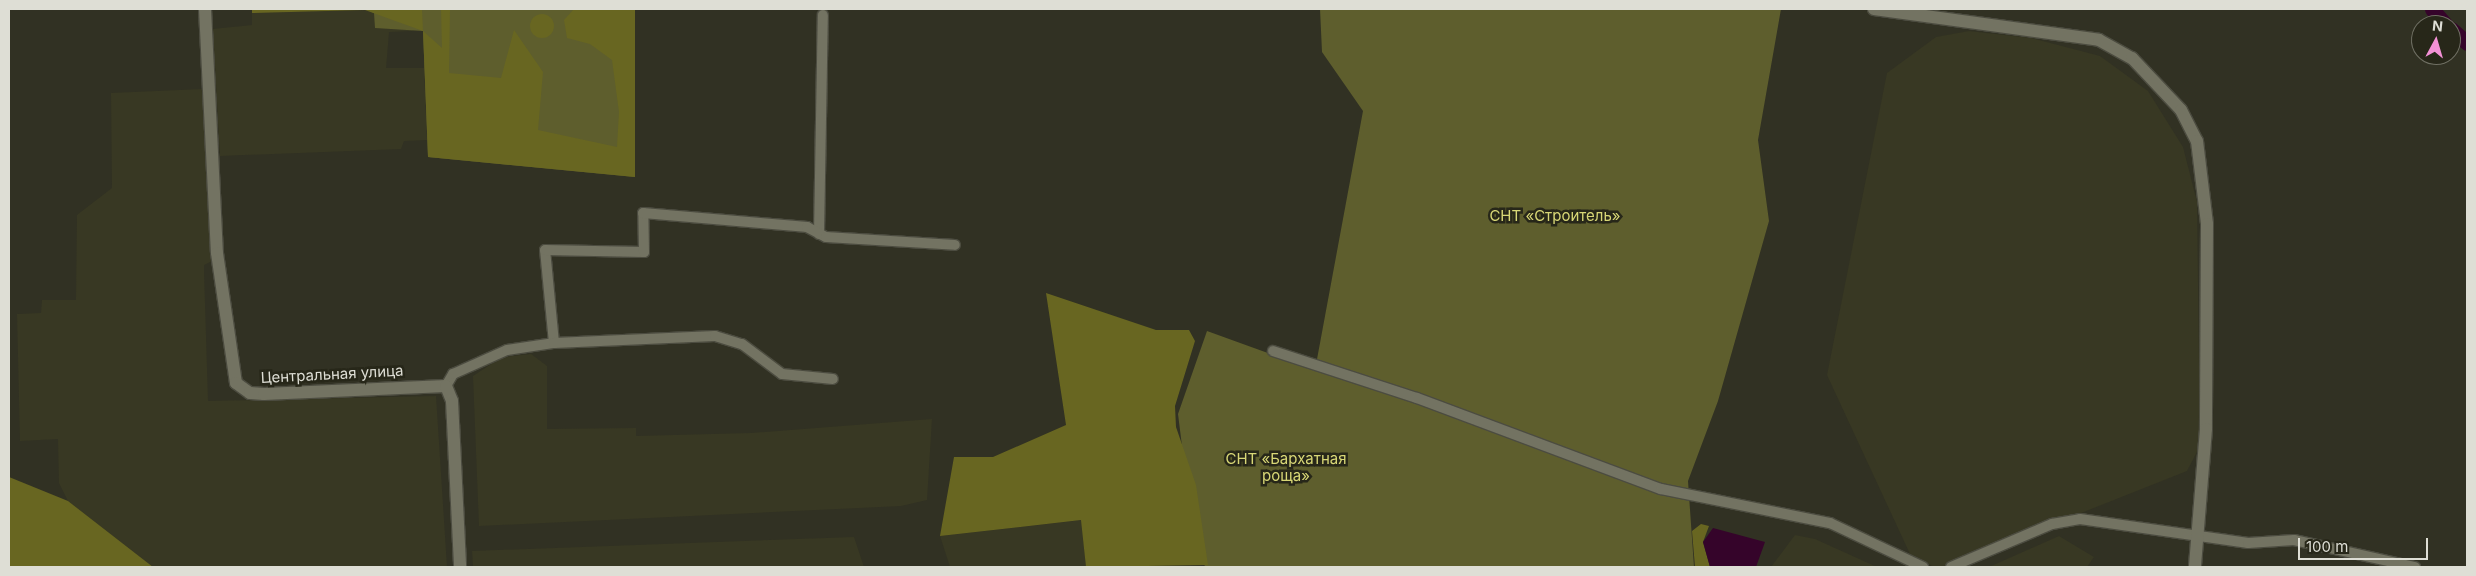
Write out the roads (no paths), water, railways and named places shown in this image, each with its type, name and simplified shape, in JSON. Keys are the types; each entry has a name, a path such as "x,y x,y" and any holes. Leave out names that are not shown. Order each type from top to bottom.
{"street":[{"name":"Центральная улица","path":"205,9 217,253 236,384 250,393 264,394 446,386"},
{"path":"1874,9 2099,40 2132,58 2181,110 2197,141 2207,224 2206,429 2195,567"},
{"path":"819,234 823,15"},
{"path":"554,343 545,250 644,252 643,213 807,227 819,234 955,245"},
{"path":"460,567 454,418 451,392 446,386 454,374 479,360 508,350 554,343 723,337 742,344 782,374 833,379"},
{"path":"1273,351 1417,398 1661,489 1830,523 1923,567"},
{"path":"1951,567 2052,524 2080,519 2248,543 2294,540 2414,567"}],"waterway":[{"path":"2432,9 2437,15"},
{"path":"2461,38 2467,43"}],"park label":[{"name":"СНТ «Строитель»","path":"1555,216"},
{"name":"СНТ «Бархатная роща»","path":"1286,466"}]}
